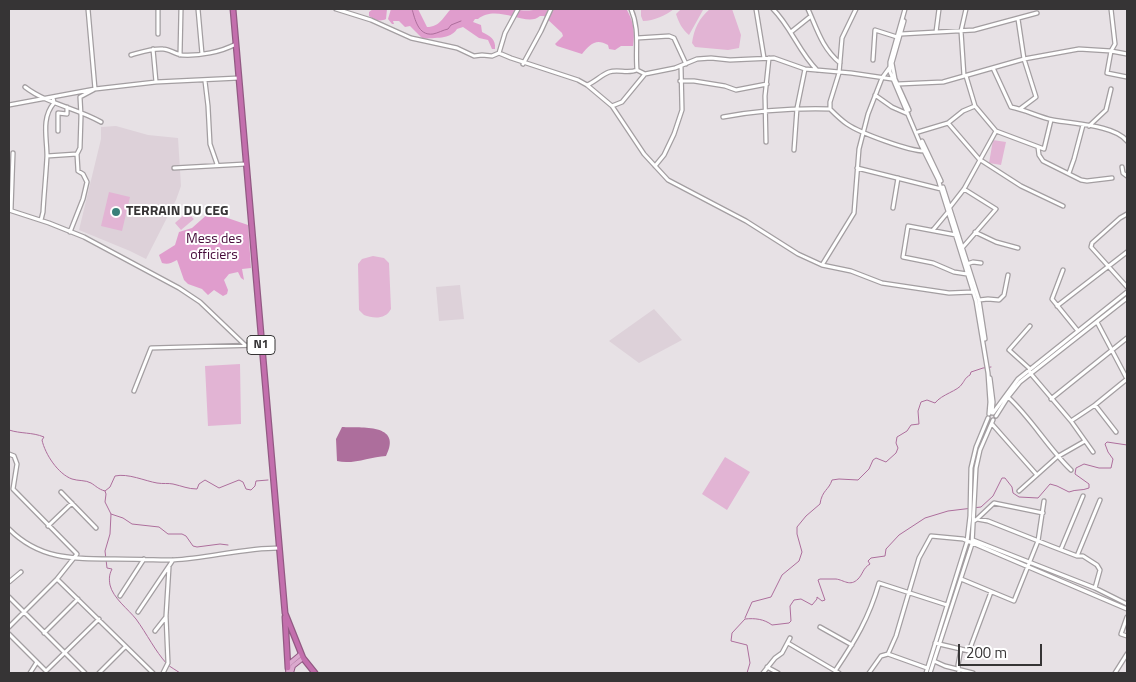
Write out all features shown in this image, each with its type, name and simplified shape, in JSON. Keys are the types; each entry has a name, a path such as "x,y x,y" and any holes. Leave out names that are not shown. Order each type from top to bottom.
{"highway":[{"name":"N1","path":"233,9 285,613 302,656 315,673"},
{"path":"285,613 289,671"}],"main road":[{"path":"289,671 302,656"}],"street":[{"path":"88,9 95,89"},
{"path":"158,9 158,34"},
{"path":"180,55 181,9"},
{"path":"198,9 202,54"},
{"path":"336,9 371,20 411,38 457,48 474,56 492,56 499,52 518,9"},
{"path":"523,63 551,9"},
{"path":"631,9 637,27 637,70"},
{"path":"756,9 764,58"},
{"path":"773,9 791,32 806,58 818,70"},
{"path":"808,9 824,46 830,55 840,63"},
{"path":"830,108 839,72 842,38 856,9"},
{"path":"906,9 901,34 892,62 894,79 898,84 940,178 979,300 993,402 992,417 980,450 976,468 973,542 930,673"},
{"path":"822,265 854,213 857,168 863,133 875,95 882,78 890,67 906,9"},
{"path":"936,32 939,9"},
{"path":"966,9 961,31 965,76 975,106 996,131 1044,149 1051,120"},
{"path":"1112,9 1115,44 1111,50 1107,73 1127,77"},
{"path":"901,34 974,30 1038,13"},
{"path":"791,32 811,16"},
{"path":"1018,19 1024,59 1036,97 1020,109"},
{"path":"873,60 875,30 897,37"},
{"path":"637,38 669,36 674,38 686,64"},
{"path":"131,55 153,49 165,49 180,55 202,54 226,50 236,44"},
{"path":"153,49 156,82"},
{"path":"898,84 943,82 1024,59 1079,49 1111,50 1127,54"},
{"path":"499,52 523,63 578,80 587,85 612,106 631,136 668,180 707,200 798,254 822,265 851,270 882,283 949,293 973,292"},
{"path":"766,142 765,110 769,58"},
{"path":"612,106 622,102 644,74 681,66 697,59 769,58 782,60 805,69 894,79"},
{"path":"655,166 664,155 682,110 681,66"},
{"path":"890,67 908,114 941,189 976,301 988,367"},
{"path":"993,68 1011,108 1020,109 1051,120 1113,131 1123,136 1127,141"},
{"path":"794,150 797,108 805,69"},
{"path":"587,85 594,83 610,72 630,73 637,70"},
{"path":"637,70 644,74"},
{"path":"9,105 95,89 156,82 240,78"},
{"path":"680,81 688,80 725,86 736,90 767,84"},
{"path":"205,81 210,144 217,164"},
{"path":"25,87 38,96 81,112 101,122"},
{"path":"1089,126 1106,110 1111,88"},
{"path":"70,232 83,199 87,182 83,174 78,171 80,97 95,89"},
{"path":"875,95 892,107 908,114"},
{"path":"41,220 47,156 45,126 49,108 54,103 54,97"},
{"path":"918,132 948,123 963,111 975,106"},
{"path":"58,131 58,114 67,114 67,107"},
{"path":"723,117 765,110 830,108 846,124 863,133 924,152"},
{"path":"948,123 979,159 1021,186 1063,206"},
{"path":"1069,173 1083,125"},
{"path":"950,208 964,189 996,131"},
{"path":"1038,147 1039,155 1043,161 1086,181 1112,178"},
{"path":"14,153 10,210 70,232 147,271 200,302 245,345"},
{"path":"47,156 77,154"},
{"path":"174,168 217,164 247,164"},
{"path":"1122,167 1123,173 1127,176"},
{"path":"857,168 941,189"},
{"path":"893,208 898,178"},
{"path":"963,248 996,209 964,189"},
{"path":"933,230 948,212"},
{"path":"1127,214 1092,243 1091,247 1127,287"},
{"path":"956,235 908,226 903,257 933,263 954,272 968,274"},
{"path":"975,232 996,242 1018,248"},
{"path":"1057,306 1127,252"},
{"path":"967,264 973,262 981,263"},
{"path":"1063,270 1052,295 1053,301 1078,331"},
{"path":"979,300 999,300 1004,295 1008,275"},
{"path":"926,673 967,542 970,516 971,468 976,447 992,417 1018,378 1127,292"},
{"path":"992,417 1020,382 1127,298"},
{"path":"1071,421 1095,405 1127,379 1097,322"},
{"path":"1030,326 1009,350 1029,368 1031,374 1071,421 1093,452"},
{"path":"1051,398 1127,338"},
{"path":"134,391 151,348 261,345"},
{"path":"1008,397 1021,408 1057,457 1071,470"},
{"path":"1095,405 1116,432"},
{"path":"992,417 1037,475"},
{"path":"1020,491 1057,457 1085,441"},
{"path":"9,454 14,456 17,464 13,489 77,554 57,579 9,627"},
{"path":"61,492 96,528"},
{"path":"1061,550 1082,496"},
{"path":"1077,556 1100,500"},
{"path":"961,579 1014,601 1038,541 1044,501"},
{"path":"48,526 72,503"},
{"path":"975,519 994,503 1043,513"},
{"path":"975,519 988,521 1092,561 1100,570 1095,588"},
{"path":"9,529 18,538 36,549 51,555 74,558 173,560 260,548 279,548"},
{"path":"888,654 896,636 919,558 931,536 973,542 1095,588 1127,604"},
{"path":"973,542 1028,568 1127,609"},
{"path":"120,596 144,559"},
{"path":"138,612 173,560"},
{"path":"164,673 167,664 168,643 166,616 169,567"},
{"path":"9,582 20,572"},
{"path":"57,579 153,673"},
{"path":"834,671 852,645 872,608 879,583 947,606"},
{"path":"935,643 969,651 991,592"},
{"path":"9,597 85,673"},
{"path":"44,633 78,599"},
{"path":"155,631 166,616"},
{"path":"1127,617 1120,634 1127,636"},
{"path":"9,634 46,671 99,619"},
{"path":"820,627 852,645"},
{"path":"762,673 782,653 790,638"},
{"path":"788,643 839,673"},
{"path":"98,673 125,647"},
{"path":"959,671 961,649"},
{"path":"869,673 881,656 888,654 927,668"},
{"path":"1115,673 1127,654"},
{"path":"934,661 959,671 973,673"},
{"path":"30,673 37,662"},
{"path":"767,667 778,673"}],"shaded area":[{"path":"641,9 674,9 660,17 643,21"},
{"path":"681,9 703,10 689,35 681,26 676,14"},
{"path":"710,9 732,9 741,35 739,48 728,50 695,47 692,43 698,24"},
{"path":"116,126 148,135 178,138 181,186 176,200 146,259 79,230 101,139 101,127"},
{"path":"993,140 1006,142 1001,165 989,163"},
{"name":"TERRAIN DU CEG","path":"109,192 130,197 122,231 101,226"},
{"path":"187,212 194,219 181,230 175,223"},
{"path":"373,256 384,258 389,263 391,309 386,315 379,317 364,315 359,310 358,264 362,259"},
{"path":"460,285 464,319 439,321 436,287"},
{"path":"654,309 682,340 639,363 609,341"},
{"path":"240,364 241,424 208,426 205,366"},
{"path":"342,427 378,429 385,433 389,438 390,445 386,456 355,461 337,461 336,439"},
{"path":"725,457 750,472 727,510 702,494"}],"green space":[{"path":"373,9 387,9 386,19 377,20 369,16 369,12"},
{"path":"391,9 418,9 427,27 431,27 441,21 451,9 517,9 526,11 543,9 552,12 554,9 624,9 627,10 633,23 633,46 621,46 615,50 609,49 608,45 604,43 597,42 582,54 555,44 563,36 562,33 544,16 528,19 494,13 475,19 473,22 481,25 482,32 492,38 495,43 495,49 492,49 488,40 479,38 463,27 450,35 423,39 410,26 405,27 399,21 393,21 394,24 392,24 388,19"},
{"name":"Mess des officiers","path":"210,212 248,225 251,268 242,269 244,280 238,272 229,274 224,280 228,290 227,294 223,296 214,290 208,295 202,289 188,284 184,280 177,260 168,264 162,263 159,255 175,245 179,232 192,228"}],"waterway":[{"path":"412,9 418,26 428,34 448,29 451,25 461,21"},
{"path":"745,618 752,602 771,597 782,575 799,561 802,552 797,527 820,504 822,496 832,480 858,480 869,469 876,458 886,462 896,453 898,448 896,443 897,437 907,431 911,425 919,424 918,411 921,402 927,400 935,403 957,389 971,372 991,367"},
{"path":"9,430 44,437 42,440 46,451 62,473 72,479 89,482 105,491 110,487 115,476 120,475 197,489 199,484 205,480 219,488 239,480 243,482 246,489 251,490 255,486 256,481 268,480"},
{"path":"747,673 750,663 747,645 731,641 732,633 745,619 759,619 772,625 789,623 791,621 790,606 794,600 801,599 812,605 817,597 822,601 825,600 818,580 836,579 852,583 860,577 870,564 868,561 871,558 885,556 886,549 899,535 925,518 948,511 981,507 993,496 1002,478 1005,478 1012,487 1013,493 1019,497 1038,498 1050,484 1069,492 1089,488 1089,484 1075,474 1076,468 1084,464 1099,468 1111,468 1113,459 1105,444 1107,442 1127,445"},
{"path":"105,491 105,502 111,514 110,534 105,551 107,568 112,569 109,579 112,590 117,599 136,619 163,659 180,673"},
{"path":"111,514 123,518 132,524 159,527 168,534 182,534 186,536 193,546 228,545"}],"place":[{"name":"TERRAIN DU CEG","path":"116,212"}]}
